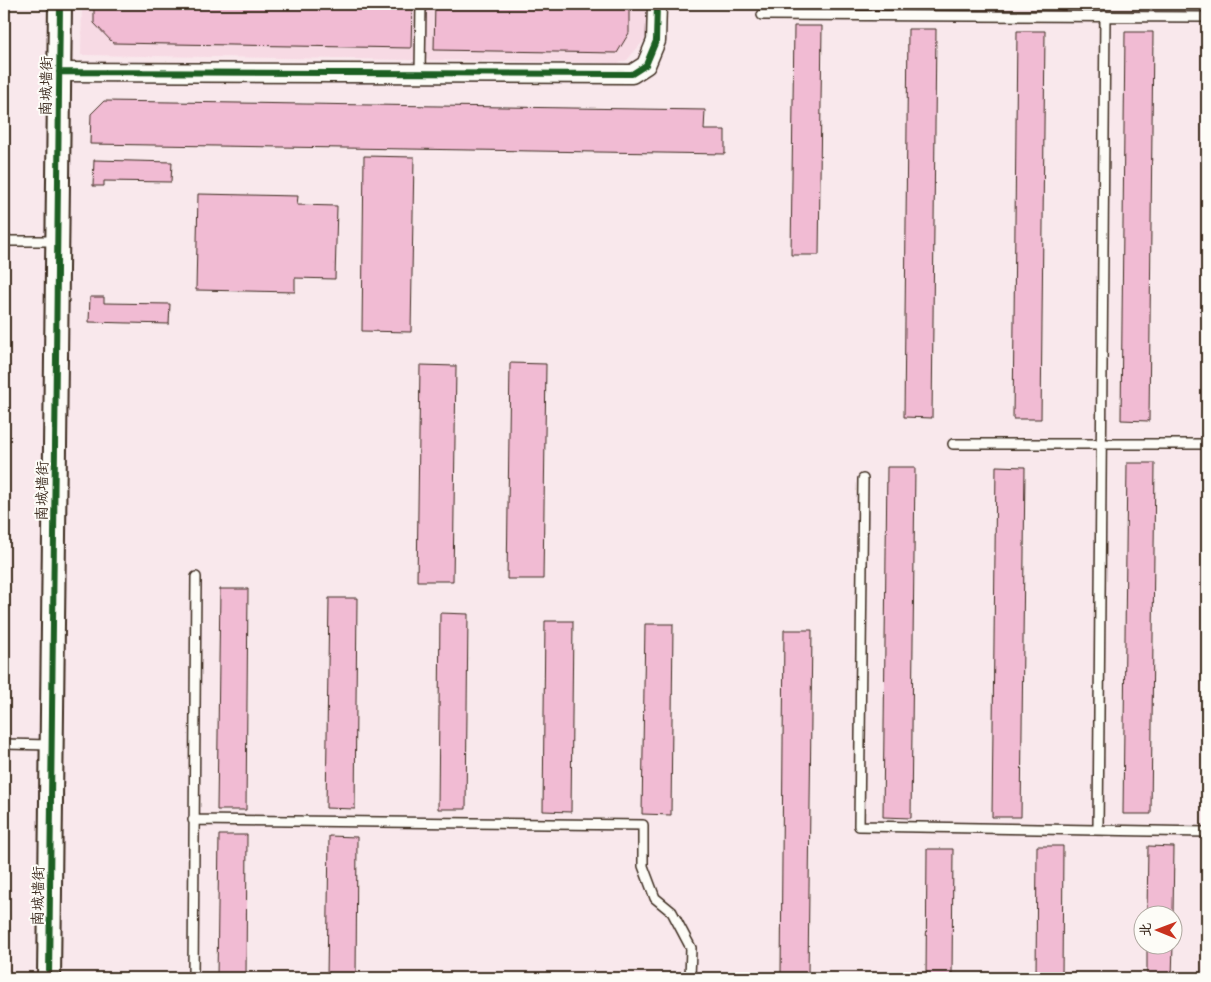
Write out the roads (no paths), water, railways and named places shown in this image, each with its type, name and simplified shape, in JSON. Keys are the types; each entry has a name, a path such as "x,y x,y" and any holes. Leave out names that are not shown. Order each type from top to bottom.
{"street":[{"name":"南城墙街","path":"49,978 60,4"},
{"path":"59,72 632,74 646,65 656,41 657,4"}],"lane":[{"path":"420,73 421,4"},
{"path":"762,15 1207,17"},
{"path":"1098,830 1105,16"},
{"path":"4,241 57,241"},
{"path":"953,444 1207,444"},
{"path":"863,479 859,826 1207,832"},
{"path":"193,978 196,577"},
{"path":"4,744 52,745"},
{"path":"193,820 643,825 643,866 656,898 672,912 691,948 690,978"}]}
